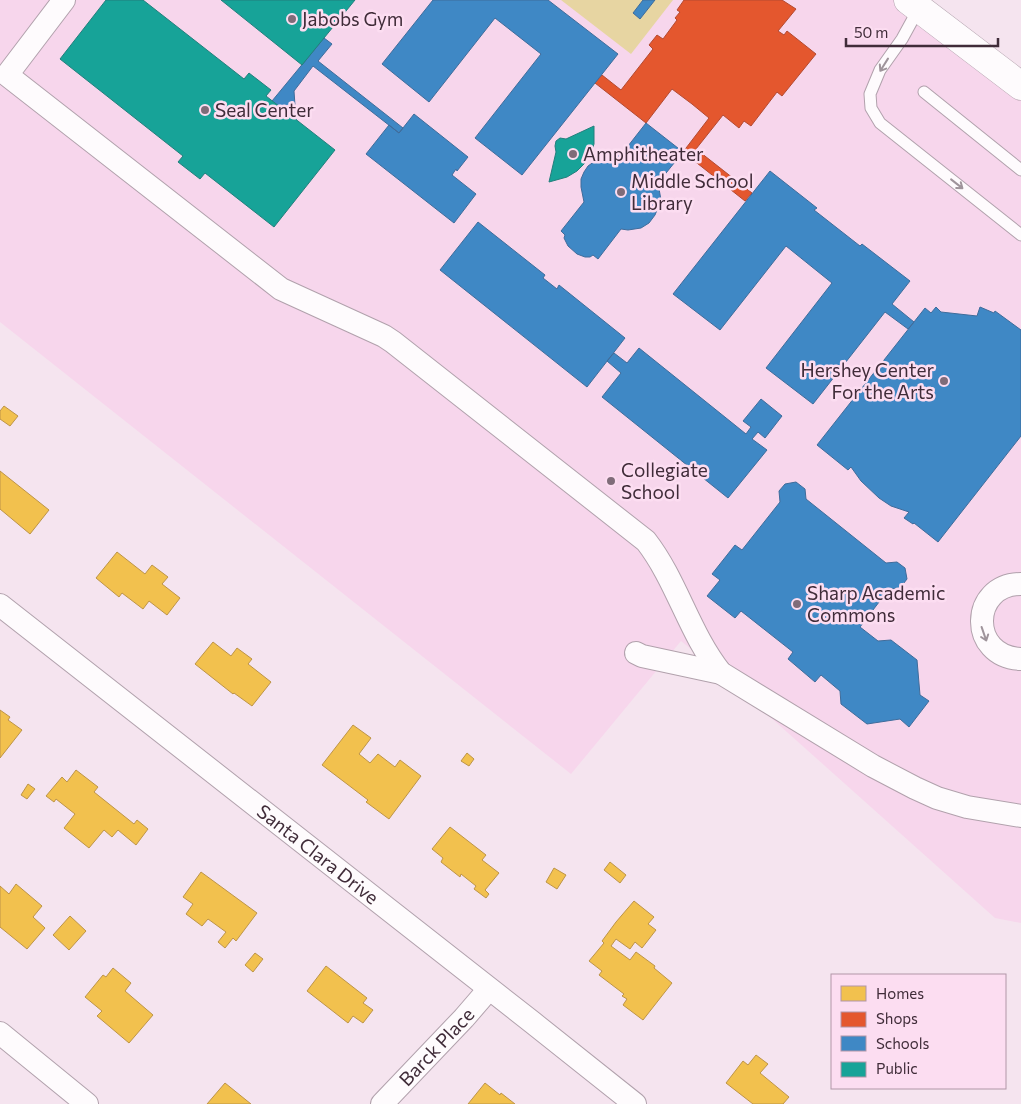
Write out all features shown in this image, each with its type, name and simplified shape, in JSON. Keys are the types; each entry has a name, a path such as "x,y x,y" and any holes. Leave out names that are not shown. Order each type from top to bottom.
{"street":[{"path":"64,0 3,78 281,289 384,336 393,342 646,541 661,563 707,656 720,673"},
{"path":"914,4 1021,86"},
{"path":"1016,580 989,598 981,619 982,630 992,648 1001,655 1012,659 1021,659"},
{"name":"Santa Clara Drive","path":"0,605 635,1104"},
{"path":"636,653 642,656 720,673 873,766 936,798 967,807 1021,816"},
{"name":"Barck Place","path":"382,1104 489,989"},
{"path":"0,1033 87,1104"}],"lane":[{"path":"914,4 902,39 880,70 870,94 871,108 880,123 1021,235"},
{"path":"924,92 1021,170"}],"shaded area":[{"name":"Collegiate School","path":"0,0 905,0 1021,90 1021,923 995,918 721,673 681,641 571,774 0,322"},
{"path":"561,0 673,0 631,54"}],"building: Homes":[{"path":"4,406 18,416 10,426 0,419 0,411"},
{"path":"0,471 49,510 30,534 0,509"},
{"path":"117,552 145,574 152,565 168,577 162,584 180,598 167,615 149,601 143,609 122,593 119,597 96,578"},
{"path":"213,642 231,656 237,648 252,659 248,664 271,682 252,706 233,694 195,664"},
{"path":"0,710 10,717 8,720 22,730 0,758"},
{"path":"353,725 371,738 359,754 370,763 378,754 395,767 400,760 421,776 389,819 366,802 368,800 322,765"},
{"path":"467,753 474,759 469,766 461,761"},
{"path":"76,770 98,787 94,792 134,824 137,820 148,829 136,845 118,830 112,837 104,830 89,848 64,828 75,814 56,799 54,802 46,796 62,777 67,782"},
{"path":"28,784 35,789 27,799 21,795"},
{"path":"450,827 486,855 482,860 499,873 485,890 489,894 486,898 474,889 476,886 461,874 460,877 441,862 443,858 432,849"},
{"path":"610,862 626,875 620,883 604,870"},
{"path":"554,868 566,875 557,889 546,882"},
{"path":"201,872 257,913 236,941 233,938 225,948 218,942 226,932 208,919 202,926 186,914 193,904 183,897"},
{"path":"16,884 42,906 33,917 45,928 27,949 0,927 0,886 9,894"},
{"path":"634,901 654,917 648,924 656,930 642,948 635,942 630,949 616,939 611,946 630,960 636,952 655,966 654,968 672,983 643,1020 623,1005 627,999 622,996 624,994 599,975 602,971 589,961 604,943 602,941 616,922"},
{"path":"70,916 86,931 69,950 53,935"},
{"path":"255,953 263,959 253,972 245,965"},
{"path":"326,966 367,998 363,1003 373,1010 363,1023 353,1016 348,1023 307,991"},
{"path":"113,968 131,983 125,991 153,1015 129,1043 97,1016 102,1011 85,997 103,975 106,977"},
{"path":"756,1055 768,1064 760,1073 789,1097 783,1104 753,1104 726,1083 743,1061 748,1065"},
{"path":"225,1083 251,1104 207,1104"},
{"path":"485,1083 500,1095 501,1093 515,1104 468,1104"}],"building: Shops":[{"path":"684,0 782,0 796,9 778,31 784,35 787,31 816,54 782,96 777,92 751,126 744,121 739,128 723,115 696,149 752,193 745,201 683,152 709,118 692,104 672,89 646,123 595,83 602,75 621,90 653,49 649,45 657,35 663,39 677,20 675,18 680,12 677,10"}],"building: Schools":[{"path":"433,0 548,0 618,54 522,175 475,138 541,54 495,18 429,102 382,64"},
{"path":"643,0 655,0 640,19 633,13"},
{"path":"324,38 332,44 318,61 403,128 399,133 313,66 294,91 296,120 272,101"},
{"path":"414,114 468,157 452,175 476,194 454,223 366,154 389,125 399,133"},
{"name":"Middle School Library","path":"646,123 683,152 658,183 661,200 655,215 649,223 641,228 621,229 598,259 593,255 585,257 577,254 568,246 564,238 565,235 561,231 584,202 581,179 584,172 588,166 602,156 621,155"},
{"path":"770,171 817,208 814,210 860,246 862,244 910,281 892,304 914,322 908,329 885,312 813,404 766,368 832,283 786,246 720,330 673,294"},
{"path":"478,222 545,275 543,278 557,289 559,285 625,338 587,387 440,270"},
{"name":"Hershey Center For the Arts","path":"936,307 941,312 977,316 980,307 994,313 995,311 1021,330 1021,436 938,542 914,523 904,518 909,512 891,506 879,498 861,481 851,467 848,470 817,445 925,308 931,313"},
{"path":"639,348 746,434 751,427 743,421 761,399 782,416 765,438 758,432 752,439 767,450 728,498 602,397 621,373 607,361 614,353 627,363"},
{"name":"Sharp Academic Commons","path":"796,482 805,489 806,499 886,563 897,562 905,568 907,579 900,588 889,589 860,627 878,641 891,640 917,660 920,695 929,701 909,727 900,719 867,724 841,704 840,691 821,675 815,682 788,659 793,652 741,611 735,618 707,596 720,580 712,574 735,545 742,550 780,502 779,491 785,484"}],"building: Public":[{"name":"Seal Center","path":"106,0 143,0 244,79 249,73 271,90 266,96 335,150 274,227 205,173 200,179 178,162 183,156 60,59"},
{"name":"Jabobs Gym","path":"221,0 355,0 302,65"},
{"name":"Amphitheater","path":"594,126 594,144 584,164 567,177 549,182 556,152 556,141 560,138 566,139"}],"place":[{"name":"Jabobs Gym","path":"292,19"},
{"name":"Seal Center","path":"205,110"},
{"name":"Amphitheater","path":"573,154"},
{"name":"Middle School Library","path":"621,192"},
{"name":"Hershey Center For the Arts","path":"944,381"},
{"name":"Collegiate School","path":"611,481"},
{"name":"Sharp Academic Commons","path":"797,604"}]}
